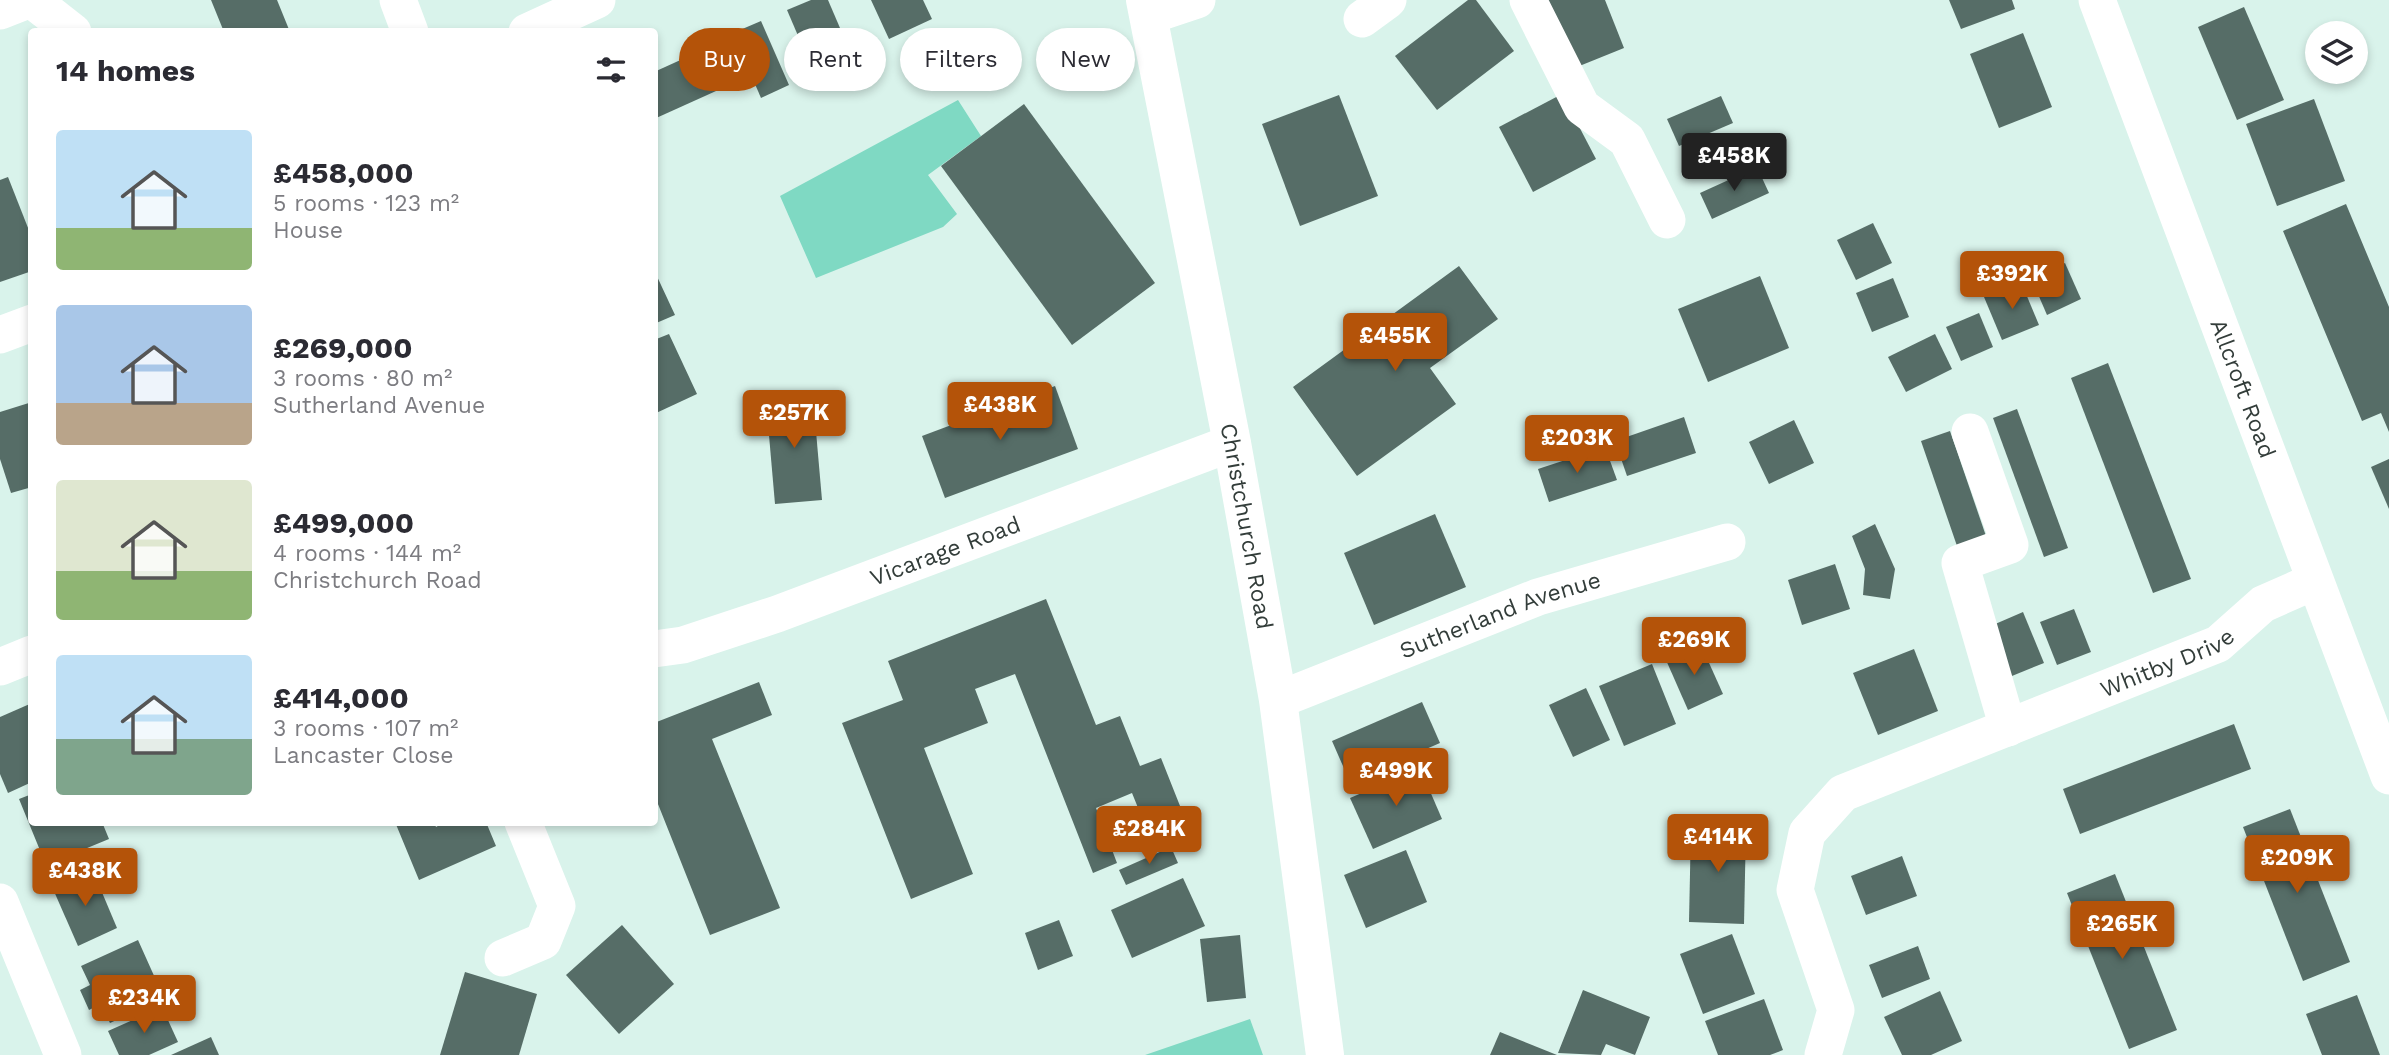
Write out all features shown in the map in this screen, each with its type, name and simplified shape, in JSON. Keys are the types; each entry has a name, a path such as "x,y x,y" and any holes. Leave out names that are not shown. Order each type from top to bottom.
{"main road":[{"name":"Christchurch Road","path":"1147,8 1232,443 1278,700 1325,1055"}],"street":[{"path":"0,11 30,0 68,28"},
{"path":"398,0 408,28"},
{"path":"536,28 597,0"},
{"path":"1147,8 1197,0"},
{"path":"1528,0 1582,107 1627,140 1667,220"},
{"name":"Allcroft Road","path":"2097,0 2389,775"},
{"path":"0,335 28,324"},
{"path":"1970,432 2010,545 1960,563 2008,728"},
{"name":"Vicarage Road","path":"658,647 683,645 777,614 1232,443"},
{"name":"Sutherland Avenue","path":"1278,700 1538,597 1727,542"},
{"name":"Whitby Drive","path":"1823,1055 1836,1010 1794,890 1807,833 1843,793 2218,643 2263,604 2315,581"},
{"path":"0,667 28,656"},
{"path":"503,958 544,941 557,906 525,826"},
{"path":"0,902 62,1055"}],"green space":[{"path":"958,100 981,136 928,175 957,214 943,227 816,278 780,196"},
{"path":"1250,1019 1263,1055 1145,1055"}],"building":[{"path":"211,0 277,0 288,28 222,28"},
{"path":"811,0 828,0 840,28 795,28 787,10"},
{"path":"871,0 923,0 932,19 913,28 900,28 900,34 889,39"},
{"path":"1468,0 1476,0 1514,51 1437,110 1395,56"},
{"path":"1544,0 1605,0 1624,48 1572,69"},
{"path":"1949,0 2012,0 2015,9 1961,29"},
{"path":"2244,7 2284,100 2237,120 2198,27"},
{"path":"761,21 764,28 745,28"},
{"path":"2023,33 2052,107 1999,128 1970,54"},
{"path":"770,42 784,74 784,87 761,98 758,91 770,91"},
{"path":"679,61 679,91 716,91 658,117 658,70"},
{"path":"1562,94 1596,159 1533,192 1499,127"},
{"path":"1339,95 1378,196 1300,226 1262,124"},
{"path":"1721,96 1733,123 1679,146 1667,119"},
{"path":"2314,99 2345,181 2277,206 2246,124"},
{"path":"1024,104 1155,283 1072,345 941,166"},
{"path":"1757,167 1769,193 1712,219 1700,193"},
{"path":"8,177 28,228 28,272 0,282 0,180"},
{"path":"2346,204 2389,307 2389,432 2381,413 2362,421 2283,231"},
{"path":"1873,223 1892,263 1856,280 1837,240"},
{"path":"2065,263 2081,299 2047,315 2031,278"},
{"path":"1459,266 1498,319 1430,368 1456,404 1357,476 1293,387"},
{"path":"1760,276 1789,348 1708,382 1678,309"},
{"path":"1893,278 1909,317 1872,332 1856,293"},
{"path":"658,279 675,315 658,322"},
{"path":"2021,282 2039,325 2002,340 1984,297"},
{"path":"1979,313 1993,347 1961,361 1946,327"},
{"path":"669,334 697,394 658,412 658,338"},
{"path":"1935,334 1952,369 1906,392 1888,357"},
{"path":"2108,363 2191,579 2153,593 2071,378"},
{"path":"1055,386 1078,449 945,498 922,436"},
{"path":"813,397 822,500 775,504 766,401"},
{"path":"28,403 28,488 11,493 0,459 0,412"},
{"path":"2017,409 2068,548 2044,557 1993,418"},
{"path":"1684,417 1696,453 1627,476 1615,441"},
{"path":"1794,420 1814,463 1769,484 1749,442"},
{"path":"1950,431 1986,536 1957,546 1921,441"},
{"path":"1605,447 1617,480 1549,502 1538,469"},
{"path":"2389,459 2389,509 2371,467"},
{"path":"1435,514 1466,587 1374,625 1344,553"},
{"path":"1875,524 1895,569 1890,599 1863,595 1865,569 1852,536"},
{"path":"1835,564 1850,609 1802,625 1788,580"},
{"path":"1046,599 1096,725 1120,716 1140,766 1161,758 1184,816 1147,830 1132,793 1096,808 1117,863 1093,873 1015,674 975,689 988,723 924,748 973,874 911,899 842,723 903,700 888,661"},
{"path":"2074,609 2091,652 2057,665 2040,622"},
{"path":"2023,612 2044,663 2007,678 1986,628"},
{"path":"1701,645 1723,694 1688,710 1666,660"},
{"path":"1914,649 1938,711 1878,735 1853,673"},
{"path":"1652,664 1676,724 1624,746 1599,686"},
{"path":"759,682 772,715 712,739 780,908 710,935 658,804 658,721"},
{"path":"1586,688 1610,740 1573,757 1549,705"},
{"path":"1422,702 1440,743 1350,782 1332,741"},
{"path":"28,705 28,784 8,793 0,774 0,717"},
{"path":"2234,724 2251,769 2080,834 2063,789"},
{"path":"1420,768 1442,819 1373,849 1350,798"},
{"path":"28,796 28,821 19,799"},
{"path":"2290,809 2350,962 2303,981 2243,827"},
{"path":"1691,825 1746,826 1744,924 1689,922"},
{"path":"30,826 104,826 109,839 46,865"},
{"path":"397,826 488,826 496,846 419,880"},
{"path":"1171,847 1178,863 1126,885 1119,870"},
{"path":"1406,850 1427,902 1366,928 1344,875"},
{"path":"1902,856 1917,896 1866,915 1851,876"},
{"path":"93,871 117,928 78,946 53,889"},
{"path":"2115,874 2177,1030 2129,1049 2067,893"},
{"path":"1183,878 1205,926 1132,958 1111,910"},
{"path":"1059,920 1073,956 1038,970 1025,933"},
{"path":"622,925 674,984 619,1034 566,975"},
{"path":"1732,934 1755,994 1703,1014 1680,954"},
{"path":"1240,935 1246,998 1207,1002 1200,939"},
{"path":"138,940 164,998 110,1023 101,1004 89,1010 80,990 90,985 81,966"},
{"path":"1918,946 1930,979 1882,998 1869,965"},
{"path":"465,972 537,994 519,1055 440,1055"},
{"path":"1583,990 1650,1017 1635,1055 1606,1044 1601,1055 1558,1053"},
{"path":"1940,991 1962,1041 1931,1055 1902,1055 1884,1017"},
{"path":"2357,995 2380,1055 2322,1055 2306,1014"},
{"path":"1764,999 1783,1050 1770,1055 1718,1055 1705,1021"},
{"path":"162,1007 178,1042 149,1055 119,1055 108,1031"},
{"path":"1500,1032 1557,1055 1490,1055"},
{"path":"211,1037 219,1055 171,1055"}]}
